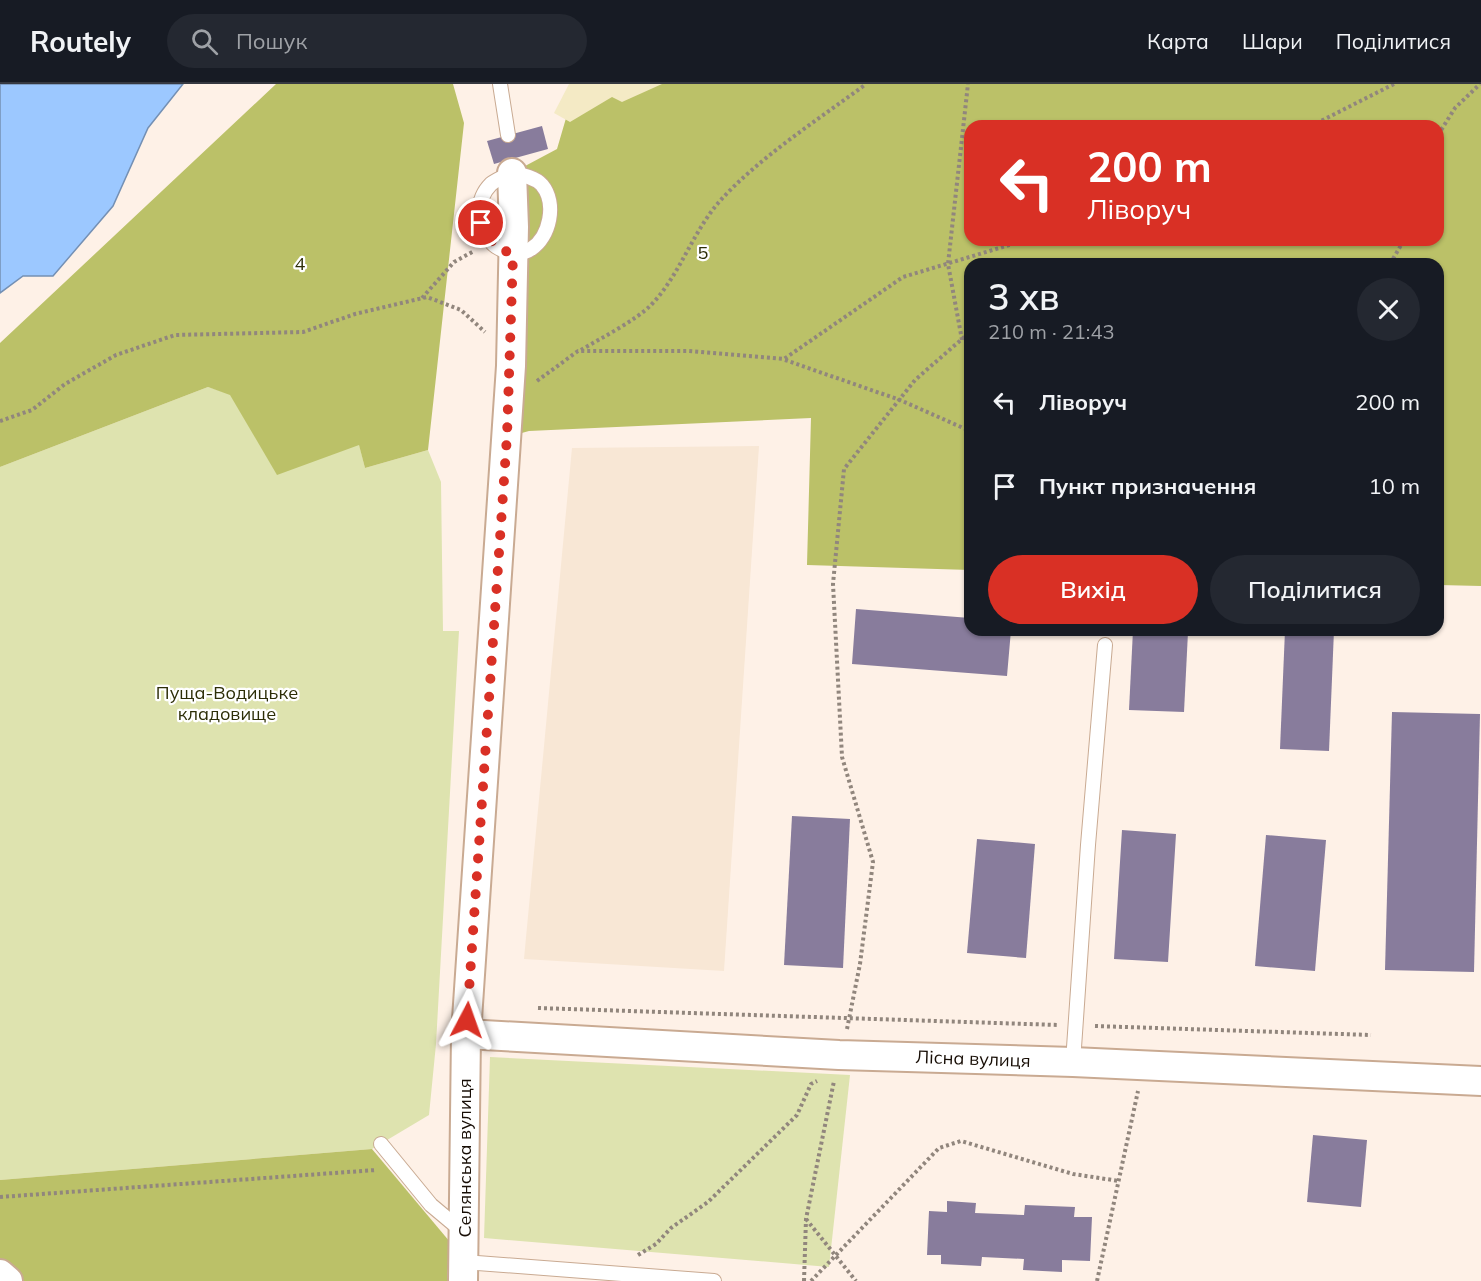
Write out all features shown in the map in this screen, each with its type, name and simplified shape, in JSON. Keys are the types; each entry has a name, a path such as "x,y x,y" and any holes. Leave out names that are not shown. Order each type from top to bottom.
{"street":[{"name":"Селянська вулиця","path":"463,1272 466,1034 508,403 513,261 512,166"},
{"name":"Лісна вулиця","path":"466,1034 839,1055 1073,1062 1481,1081"},
{"path":"0,1274 9,1281"}],"lane":[{"path":"500,84 508,135"},
{"path":"1073,1062 1088,845 1106,645"},
{"path":"381,1144 431,1205 464,1232"},
{"path":"463,1272 614,1273 714,1281"}],"path":[{"path":"508,403 578,351 650,306 677,270 696,234 719,203 750,172 866,84"},
{"path":"804,1281 806,1219 839,1055 850,1018 860,964 873,862 842,757 833,584 844,469 915,381 962,340 948,264 968,84"},
{"path":"1323,120 1394,84"},
{"path":"1444,125 1455,108 1480,84"},
{"path":"968,258 1006,246"},
{"path":"422,299 454,262 474,251 513,261"},
{"path":"784,360 903,277 964,259"},
{"path":"0,421 32,411 65,384 116,355 175,335 303,332 355,314 427,297 461,310 488,334 511,336"},
{"path":"578,351 688,351 784,360 900,400 964,428"},
{"path":"528,1008 1371,1035"},
{"path":"614,1273 656,1244 672,1228 708,1202 797,1115 811,1084 821,1079 839,1055"},
{"path":"1098,1281 1144,1065"},
{"path":"811,1281 939,1148 961,1141 1073,1174 1119,1181"},
{"path":"0,1197 401,1168"},
{"path":"806,1219 856,1281"}],"shaded area":[{"path":"759,446 724,971 524,959 572,448"}],"green space":[{"name":"4","path":"276,84 453,84 464,123 428,450 365,468 359,445 277,475 230,395 208,387 0,467 0,343"},
{"name":"5","path":"576,84 1481,84 1481,586 1444,585 1444,258 964,258 964,570 807,565 811,418 529,431 507,437 512,173 557,149"},
{"name":"Пуща-Водицьке кладовище","path":"208,387 230,394 277,474 359,444 365,468 428,450 441,482 443,631 459,631 436,1044 429,1115 372,1149 0,1180 0,467"},
{"path":"490,1057 850,1075 829,1267 484,1238"},
{"path":"372,1149 450,1242 447,1281 0,1281 0,1180"}],"sand":[{"path":"569,84 662,84 622,102 612,97 570,122 554,113"}],"water":[{"path":"0,84 183,84 148,128 113,206 53,276 23,276 0,293"}],"building":[{"path":"542,126 548,149 494,164 487,141"},
{"path":"856,609 964,618 964,636 1010,636 1007,676 852,664"},
{"path":"1133,636 1188,636 1184,712 1129,710"},
{"path":"1285,636 1334,636 1329,751 1280,749"},
{"path":"1392,712 1480,714 1474,972 1385,970"},
{"path":"792,816 850,819 843,968 784,965"},
{"path":"1122,830 1176,834 1168,962 1114,959"},
{"path":"1266,835 1326,840 1315,971 1255,966"},
{"path":"977,839 1035,844 1026,958 967,953"},
{"path":"1313,1135 1367,1140 1361,1207 1307,1202"},
{"path":"947,1201 976,1203 975,1213 1024,1215 1025,1205 1075,1207 1074,1217 1092,1217 1090,1261 1062,1260 1062,1272 1023,1270 1024,1259 982,1257 981,1266 941,1264 941,1255 927,1255 929,1211 947,1212"}],"route":[{"path":"467,1020 507,436 513,255 494,246 483,232 481,223"}]}
